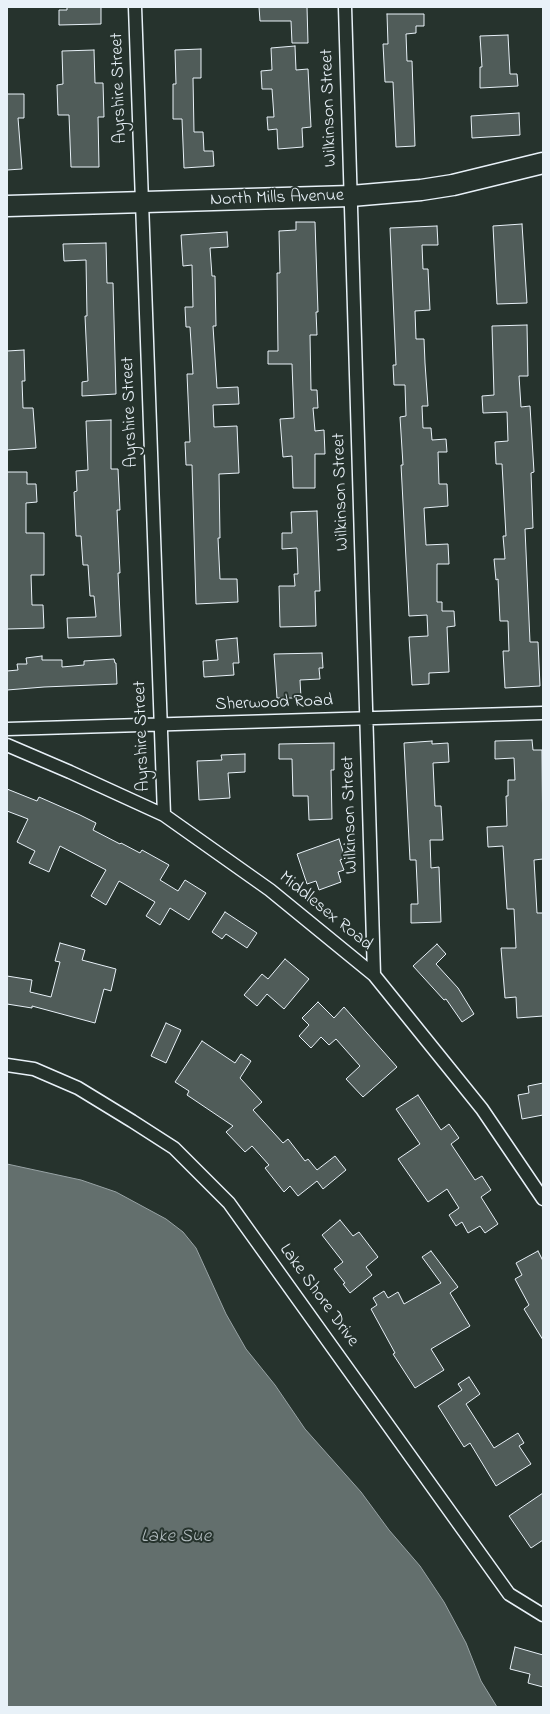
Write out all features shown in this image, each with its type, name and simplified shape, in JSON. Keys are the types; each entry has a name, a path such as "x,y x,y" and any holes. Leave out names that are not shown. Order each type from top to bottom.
{"main road":[{"name":"North Mills Avenue","path":"7,206 352,196 421,190 453,185 543,164"}],"street":[{"name":"Ayrshire Street","path":"135,7 164,815"},
{"name":"Wilkinson Street","path":"345,7 352,196 374,975"},
{"name":"Sherwood Road","path":"7,729 543,713"},
{"name":"Middlesex Road","path":"7,745 164,815 270,890 374,975 482,1109 542,1195"},
{"name":"Lake Shore Drive","path":"7,1065 34,1069 78,1088 132,1121 174,1148 229,1203 508,1594 543,1615"}],"water":[{"name":"Lake Sue","path":"7,1164 81,1180 116,1192 166,1219 183,1232 196,1248 226,1314 246,1349 275,1385 305,1429 361,1492 389,1530 420,1566 444,1602 466,1643 481,1681 497,1707 7,1707"}],"building":[{"path":"67,7 101,7 101,24 59,25 59,10 67,10"},
{"path":"259,7 307,7 308,43 292,43 291,21 260,21"},
{"path":"387,14 424,14 424,26 416,26 416,33 406,34 407,61 412,61 415,146 396,147 393,82 385,82 383,44 388,44"},
{"path":"508,35 510,74 517,74 518,86 480,88 480,67 482,67 480,36"},
{"path":"295,46 296,70 308,69 311,127 302,128 303,147 278,149 277,129 268,130 267,117 274,117 272,89 262,89 261,71 272,70 271,48"},
{"path":"201,49 201,78 193,78 194,132 203,132 204,151 213,151 214,166 184,168 182,119 173,119 173,84 176,84 175,50"},
{"path":"94,50 95,83 103,83 104,117 98,117 99,167 71,167 69,115 58,115 57,85 63,84 62,51"},
{"path":"7,94 24,94 24,118 18,118 22,169 7,170"},
{"path":"519,113 520,135 472,138 471,116"},
{"path":"296,222 315,222 318,312 316,312 317,335 310,335 311,390 317,390 318,408 313,408 315,431 324,430 325,454 315,454 315,488 293,488 292,456 283,457 280,419 294,418 292,364 268,364 268,351 278,351 277,273 280,273 279,231 296,230"},
{"path":"522,224 527,303 497,304 493,226"},
{"path":"437,226 438,245 422,245 423,269 428,269 430,310 415,311 416,339 424,339 428,406 422,406 423,428 431,428 432,440 446,439 447,452 438,452 439,484 447,484 448,506 424,508 426,545 448,544 449,564 437,564 437,602 442,602 442,611 454,611 455,626 447,627 449,672 429,673 429,684 412,685 409,637 428,636 427,615 409,616 400,417 406,416 405,385 394,385 393,365 396,365 390,228"},
{"path":"227,232 228,247 210,248 212,276 215,276 216,326 213,326 217,388 238,387 239,404 213,405 214,427 237,426 239,473 219,474 220,538 218,538 220,579 237,579 238,602 196,604 192,465 186,465 185,442 190,442 187,374 193,374 190,327 186,327 185,307 193,307 192,265 183,266 181,235"},
{"path":"106,243 107,283 113,283 116,394 82,396 82,382 88,381 85,316 87,316 86,260 64,261 63,244"},
{"path":"527,325 528,376 519,376 521,407 530,406 534,472 531,473 533,528 525,529 530,642 538,642 540,686 505,688 503,651 509,651 508,621 500,621 498,579 496,580 494,559 505,559 503,536 506,536 502,464 496,464 495,442 508,441 507,412 483,413 482,396 494,395 492,326"},
{"path":"24,350 25,381 22,381 23,408 33,408 36,448 7,450 7,351"},
{"path":"111,420 111,469 118,469 120,510 117,510 121,636 68,638 67,618 96,617 94,596 90,596 88,565 83,565 81,536 76,536 74,492 77,491 76,471 88,470 86,421"},
{"path":"7,472 27,472 27,484 36,484 37,502 26,503 26,533 44,533 44,575 31,575 32,605 43,605 44,628 7,629"},
{"path":"317,511 320,591 315,591 316,626 280,627 279,586 295,586 294,574 298,574 297,548 282,549 282,533 292,533 291,512"},
{"path":"237,638 239,663 233,663 234,675 204,677 203,661 218,660 216,640"},
{"path":"322,653 323,668 319,668 320,679 300,680 301,698 277,698 274,654"},
{"path":"42,656 42,660 62,660 62,667 84,665 84,661 114,659 116,663 117,684 7,690 7,671 18,670 17,664 27,664 26,658"},
{"path":"532,740 533,750 542,750 543,859 534,860 537,913 543,913 543,1016 517,1018 516,997 505,998 501,948 516,948 514,909 507,909 503,846 488,847 487,827 507,826 506,796 508,796 508,780 515,780 514,758 495,759 495,741"},
{"path":"432,741 432,744 448,743 449,762 433,763 435,806 441,806 443,840 430,840 431,868 439,867 441,922 411,923 411,904 418,904 416,860 410,860 404,743"},
{"path":"334,743 334,770 331,770 332,819 309,820 308,796 293,796 292,759 279,759 279,744"},
{"path":"245,754 245,772 228,773 230,798 199,800 197,761 222,760 221,755"},
{"path":"7,789 37,801 39,797 80,815 96,823 93,830 140,853 142,850 169,865 160,880 178,891 185,880 206,893 189,920 170,908 160,925 146,916 155,902 119,881 106,905 91,896 106,870 60,846 49,872 29,863 35,851 17,842 28,819 7,811"},
{"path":"339,839 345,858 340,860 344,870 338,872 341,882 319,890 316,881 307,884 297,854"},
{"path":"225,912 257,933 247,948 226,934 222,939 212,932"},
{"path":"60,943 85,950 82,960 116,969 111,991 104,989 95,1023 32,1006 32,1008 7,1004 7,976 32,980 30,992 51,997 60,962 55,961"},
{"path":"437,944 446,954 436,964 458,988 474,1014 462,1022 446,999 444,1000 413,966"},
{"path":"285,959 309,979 284,1009 267,994 257,1006 244,995 262,974 268,979"},
{"path":"318,1002 334,1018 344,1007 397,1067 363,1097 346,1079 360,1066 336,1039 329,1045 321,1037 311,1048 299,1036 309,1025 302,1018"},
{"path":"166,1023 181,1030 166,1063 151,1056"},
{"path":"202,1041 235,1063 241,1054 251,1061 240,1078 262,1102 253,1110 283,1143 288,1139 305,1161 308,1159 317,1170 335,1156 346,1170 323,1189 317,1181 298,1196 290,1186 284,1192 265,1168 269,1165 252,1146 245,1152 226,1132 233,1126 187,1095 189,1091 175,1082"},
{"path":"543,1083 543,1115 522,1119 518,1095 529,1093 528,1086"},
{"path":"418,1095 441,1130 449,1124 459,1138 451,1144 475,1180 482,1176 491,1190 481,1197 498,1224 485,1233 480,1226 468,1233 462,1222 456,1226 449,1215 459,1208 447,1189 428,1202 398,1159 420,1144 396,1109"},
{"path":"340,1220 353,1236 359,1232 378,1257 366,1267 372,1275 350,1293 343,1284 345,1283 334,1269 343,1262 322,1235"},
{"path":"431,1251 458,1287 450,1293 470,1326 431,1349 444,1370 415,1388 393,1354 395,1353 371,1309 377,1305 373,1298 384,1291 388,1298 398,1292 404,1304 441,1283 422,1257"},
{"path":"538,1251 543,1261 543,1340 524,1309 529,1305 515,1279 522,1275 516,1263"},
{"path":"469,1377 480,1394 466,1404 494,1448 518,1433 524,1443 519,1446 531,1464 496,1486 470,1443 464,1447 438,1406 462,1390 458,1384"},
{"path":"543,1493 543,1540 531,1548 509,1516"},
{"path":"515,1647 543,1655 543,1687 528,1683 530,1674 510,1669"}]}
